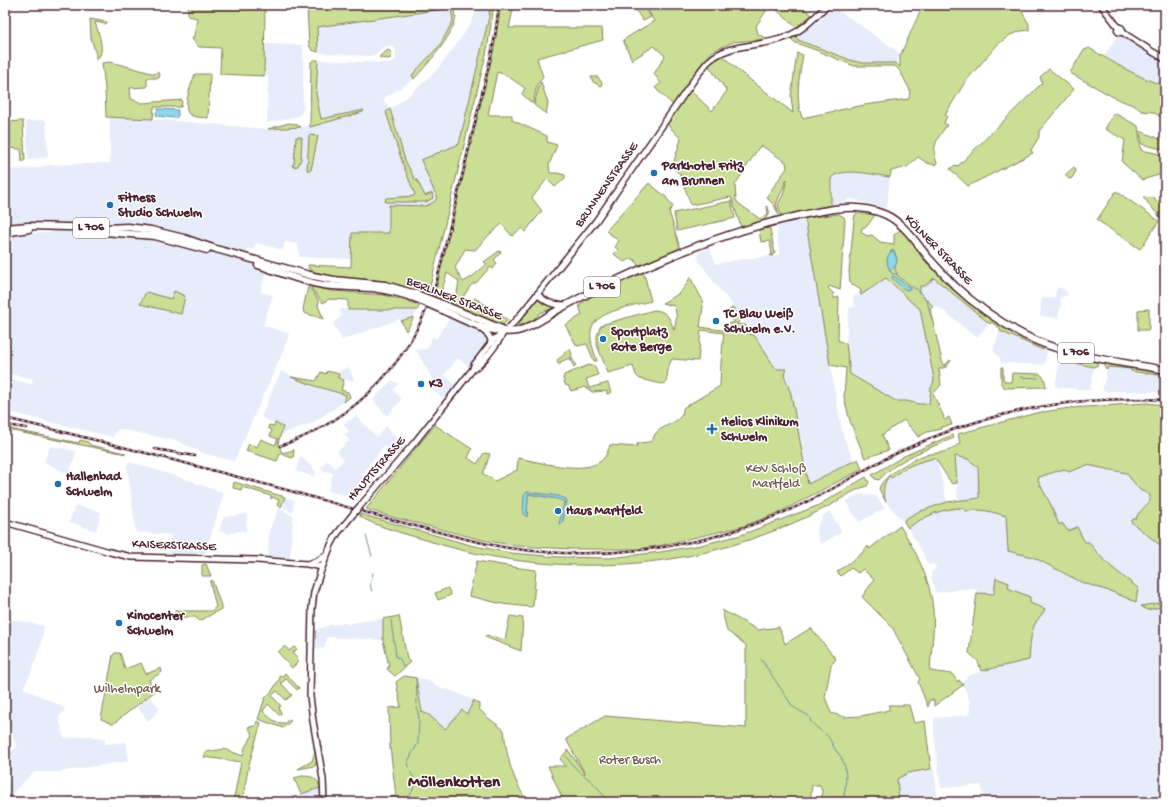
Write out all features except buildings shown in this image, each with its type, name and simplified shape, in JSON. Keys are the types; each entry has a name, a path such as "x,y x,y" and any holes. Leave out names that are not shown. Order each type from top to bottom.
{"main road":[{"name":"BRUNNENSTRASSE","path":"504,332 596,221 698,74 709,61 724,51 743,46 777,41 786,37 801,29 828,5"},
{"path":"1101,5 1120,30 1153,52 1165,58"},
{"name":"KÖLNER STRASSE","path":"566,305 648,266 686,250 764,224 803,215 845,208 874,210 888,215 903,227 937,267 963,293 994,316 1024,335 1041,343 1067,351 1165,370"},
{"name":"BERLINER STRASSE","path":"5,228 28,226 105,228 128,227 151,230 184,238 216,249 313,276 334,280 380,284 404,290 441,307 504,332"},
{"name":"BERLINER STRASSE","path":"5,233 34,229 119,232 154,236 248,262 312,282 339,287 381,290 418,297"},
{"path":"537,294 545,302 566,305"},
{"name":"L 706","path":"504,332 528,327 566,305"},
{"name":"BERLINER STRASSE","path":"441,307 477,325 494,331 504,332"},
{"name":"L 706","path":"477,325 489,335 491,344"},
{"name":"HAUPTSTRASSE","path":"324,802 322,774 310,696 310,625 314,592 326,555 337,534 410,448 473,369 477,360 497,337 504,332"},
{"name":"HAUPTSTRASSE","path":"473,369 478,366 498,342 504,332"},
{"name":"KAISERSTRASSE","path":"5,522 131,557 257,560 307,564 322,567"},
{"path":"307,564 317,561 326,555"}],"shaded area":[{"path":"478,5 490,5 489,17 443,208 434,202 426,206 389,205 389,233 352,233 352,259 299,257 298,244 285,242 283,250 256,243 253,250 247,248 246,253 269,260 260,292 273,295 263,325 289,334 282,354 234,461 202,453 178,441 119,429 113,437 5,411 5,378 32,384 33,379 5,373 5,236 20,233 49,233 65,225 39,223 5,224 5,170 35,168 49,165 110,163 110,117 153,119 268,129 301,127 327,122 350,114 321,119 316,94 318,60 388,63 396,59 396,51 394,48 389,46 384,47 374,55 369,56 318,53 317,27 451,8 453,21 440,45 413,75 414,79 383,99 390,109 407,97 434,73 455,47 471,23"},
{"path":"831,5 901,54 896,63 863,63 853,61 798,40 796,36 820,20"},
{"path":"1126,31 1158,54 1165,56 1165,86 1146,80 1125,70 1104,56 1119,34"},
{"path":"264,44 303,45 303,111 299,116 267,123 268,76 264,76"},
{"path":"46,120 48,157 28,160 26,121"},
{"path":"843,172 855,172 890,177 887,208 863,203 858,200 848,199 845,203 831,205 832,177"},
{"path":"805,218 839,416 844,438 854,461 808,484 791,394 784,375 786,369 776,369 758,340 699,261 698,253 709,247 716,264 780,255 777,237 778,225"},
{"path":"886,277 900,293 920,309 934,379 929,404 896,401 850,374 846,344 849,308 854,307 853,296 861,295"},
{"path":"934,277 989,323 977,338 939,307 934,306 932,308 932,305 919,292 920,286 925,286"},
{"path":"1058,287 1065,290 1068,295 1060,298 1061,304 1058,318 1040,316 1042,298 1055,298"},
{"path":"339,309 417,310 414,317 401,321 400,319 342,340 333,323 342,316"},
{"path":"449,318 484,334 489,340 469,367 458,358 444,375 455,384 443,399 432,389 435,384 416,350 427,349 433,336 436,339"},
{"path":"1000,331 1047,351 1044,365 1001,364 1000,358 994,352 994,347"},
{"path":"1060,360 1094,367 1090,390 1055,387"},
{"path":"348,367 354,381 338,378 340,371"},
{"path":"1108,367 1131,369 1131,371 1165,376 1165,392 1102,391"},
{"path":"281,371 315,386 346,395 344,402 312,423 280,435 283,427 261,417"},
{"path":"392,380 398,384 393,390 402,399 387,416 373,400"},
{"path":"356,416 377,437 386,426 404,448 399,454 396,455 384,446 361,475 364,477 355,488 349,491 348,496 328,491 333,473 321,470 321,467 328,460 335,468 344,460 337,452 350,440 344,435 349,431 343,424"},
{"path":"50,446 76,451 76,455 68,474 44,462"},
{"path":"300,456 316,471 314,477 296,471"},
{"path":"955,456 968,459 978,467 979,498 958,501"},
{"path":"935,458 947,502 905,519 904,522 888,505 885,499 883,487 886,479 889,476 892,478 897,473 925,460"},
{"path":"130,462 195,482 224,493 205,554 170,554 170,535 136,532 127,465"},
{"path":"1087,465 1126,473 1140,490 1150,495 1150,501 1138,513 1136,519 1131,522 1165,549 1165,602 1142,606 1147,610 1165,606 1165,802 984,802 981,785 941,788 934,734 934,718 970,715 970,702 962,683 968,676 999,667 1032,633 1035,623 1042,614 1030,603 1029,597 1008,588 996,578 994,594 977,593 976,589 962,589 936,593 931,575 931,572 936,569 934,564 929,565 926,562 922,551 908,528 921,518 943,510 956,508 963,508 966,511 976,509 987,510 1006,516 1008,551 1033,557 1136,602 1138,588 1110,567 1089,542 1085,542 1077,527 1068,531 1059,525 1051,505 1038,481 1039,477 1064,469 1069,472"},
{"path":"859,494 875,496 885,508 859,522 846,502"},
{"path":"285,497 294,500 293,512 283,507"},
{"path":"76,505 101,512 96,531 69,522"},
{"path":"279,508 293,516 290,559 268,557 269,531"},
{"path":"829,511 842,532 821,544 817,535 817,527 823,516"},
{"path":"247,514 246,531 239,531 229,534 219,531 224,517"},
{"path":"5,618 44,626 41,644 30,675 23,688 65,709 59,718 64,738 90,736 105,740 105,744 126,742 129,761 58,772 34,772 15,790 12,798 5,800 5,749 11,751 17,748 5,715"},
{"path":"383,619 383,640 327,637 324,649 314,648 314,633 318,629 330,625 345,623 350,625 349,623"},
{"path":"416,678 427,680 446,691 447,689 474,700 467,714 462,710 445,730 429,715 422,712"},
{"path":"150,697 160,709 148,721 137,707"},
{"path":"934,769 938,802 899,802 896,779 908,773"},
{"path":"320,788 320,802 288,802 301,794"},
{"path":"72,795 74,802 59,802 58,799"}],"green space":[{"path":"188,5 265,5 264,76 220,74 221,48 199,47 192,39 194,36 197,18 188,16"},
{"path":"335,5 458,5 454,15 456,17 449,34 439,50 414,79 412,75 440,45 453,21 451,8 317,27 318,52 312,50 309,45 307,8"},
{"path":"490,5 494,5 487,50 428,295 389,282 333,277 317,273 309,269 308,265 351,267 352,233 389,233 389,205 426,206 434,202 437,198 421,160 459,144 489,17"},
{"path":"501,5 514,5 509,28 602,28 603,40 537,58 543,77 537,85 533,104 522,94 525,88 506,75 497,72 488,115 512,115 512,120 547,136 547,142 557,145 549,165 550,173 565,175 565,178 555,187 547,179 532,198 542,211 525,232 522,228 512,236 502,224 475,250 465,249 455,268 463,282 472,277 487,264 484,262 499,251 501,252 494,260 497,263 493,269 490,267 477,282 471,285 463,297 471,303 475,298 508,320 503,325 492,322 434,297 494,49","holes":["447,273 459,281 457,293 454,299 440,296"]},
{"path":"642,5 651,17 643,21 635,9"},
{"path":"645,5 770,5 756,26 758,34 767,39 733,42 713,51 700,66 673,105 655,88 661,83 654,74 665,56 654,46 632,60 623,40 654,21"},
{"path":"771,5 799,5 812,15 796,27"},
{"path":"923,5 1018,5 1029,24 1029,30 1010,35 997,45 965,82 945,115 947,116 944,123 947,125 940,134 936,143 935,157 937,163 935,165 927,163 918,157 907,167 891,171 890,177 860,172 844,172 832,177 831,205 781,216 778,204 783,195 787,179 776,204 779,215 767,196 787,168 786,162 762,146 759,147 735,185 736,200 738,203 760,219 768,214 767,206 769,211 768,215 766,218 756,223 741,227 731,197 691,205 680,174 672,167 681,139 667,124 690,90 712,111 727,91 708,65 722,55 739,71 793,113 791,96 797,53 803,55 798,95 802,118 864,105 909,99 910,90 900,71 895,66 854,66 796,43 789,38 796,36 798,40 853,61 863,63 896,63 900,67 900,56"},
{"path":"90,19 107,22 106,24 95,22 101,42 101,53 96,60 96,54 91,38"},
{"path":"1089,48 1135,74 1165,86 1165,117 1161,117 1153,112 1142,111 1070,73 1083,51"},
{"path":"388,50 392,53 391,58 380,58 380,56"},
{"path":"318,60 316,94 321,119 364,110 363,112 310,127 311,62"},
{"path":"111,62 155,74 157,72 160,74 159,78 147,78 147,87 130,88 131,99 142,103 182,100 181,107 154,107 153,119 106,117 102,63"},
{"path":"1049,69 1074,89 1039,131 1039,137 1031,150 1033,153 968,186 950,169 955,165 958,166 1042,83 1040,77"},
{"path":"195,74 210,74 208,118 193,116 189,114 187,110 188,94"},
{"path":"591,77 598,77 602,83 601,86 593,82"},
{"path":"541,82 548,103 546,114 534,105"},
{"path":"390,109 405,160 415,180 417,180 425,196 432,193 433,198 426,202 385,202 386,198 414,196 415,194 403,164 386,112"},
{"path":"1114,113 1138,126 1141,150 1165,155 1165,173 1142,180 1122,162 1125,140 1105,129"},
{"path":"23,121 25,160 22,162 21,149 5,148 5,122"},
{"path":"289,123 301,127 268,129"},
{"path":"1140,131 1165,141 1165,144 1161,149 1142,144"},
{"path":"309,135 318,136 311,170 307,170"},
{"path":"296,137 302,137 301,159 298,166 293,167 292,165 294,164"},
{"path":"1074,167 1076,171 1072,178 1069,179 1066,174"},
{"path":"649,183 666,197 673,207 669,211 680,248 639,267 634,259 624,262 614,254 618,250 615,247 619,241 606,231"},
{"path":"1116,191 1159,221 1140,249 1097,220"},
{"path":"1143,197 1155,198 1156,202 1165,199 1165,229 1162,226 1164,222"},
{"path":"731,201 735,218 677,231 674,213"},
{"path":"858,213 875,215 867,226 862,228 861,232 867,236 872,235 880,242 894,244 894,235 900,230 909,239 923,259 980,310 1011,330 1044,347 1043,350 1000,331 1000,328 991,322 990,324 934,278 925,286 920,286 919,292 933,306 930,310 943,365 944,366 950,360 951,361 946,367 939,369 941,385 933,394 944,417 943,418 945,420 949,417 952,425 941,427 941,429 927,432 918,437 904,420 882,435 889,450 865,458 850,421 844,397 846,368 830,365 805,218 839,214 844,217 845,220 840,290 829,286 828,288 833,293 834,298 839,297 838,340 846,344 850,374 896,401 907,401 919,404 929,404 934,379 920,309 886,278 861,295 861,290 853,285 852,286 850,282 849,272 855,215","holes":["891,251 894,251 897,258 895,267 890,270 887,260"]},
{"path":"766,228 770,229 775,253 772,256 770,255 772,255 770,241 761,242 759,230"},
{"path":"643,272 651,301 609,313 596,321 591,331 592,344 597,361 594,361 587,344 577,346 565,325 582,315 579,305 592,296"},
{"name":"KGV Schloß Martfeld","path":"690,277 702,299 703,307 700,327 728,331 729,323 735,323 727,312 733,307 742,319 736,324 746,325 745,333 754,335 776,369 786,369 784,375 791,394 808,484 858,459 862,469 782,511 744,526 658,546 636,549 570,549 517,546 483,540 366,509 435,425 472,449 468,458 477,464 484,453 490,454 483,474 495,481 517,470 518,458 561,466 584,467 601,461 606,456 610,445 636,447 638,443 652,441 660,429 680,417 683,408 720,386 724,333 701,330 698,361 672,359 669,365 666,383 662,384 640,379 636,375 633,366 608,373 597,345 597,336 600,327 604,324 654,310 662,312 668,316 674,330 676,315 674,306 662,303 679,293","holes":["527,492 558,496 567,501 562,524 564,501 558,499 528,494 527,516"]},
{"path":"308,287 319,301 318,306 324,319 304,313 303,309"},
{"path":"311,288 333,291 384,295 420,305 417,310 348,310 348,300 329,299 323,303"},
{"path":"174,291 185,296 181,314 140,304 146,292 171,299"},
{"path":"537,299 555,307 540,313 533,320 519,326 518,325"},
{"path":"1149,309 1149,330 1138,330 1138,310"},
{"path":"414,317 406,331 401,321"},
{"path":"570,349 572,354 571,356 576,366 574,367 570,358 560,362 561,364 558,364 557,360 565,354 564,352"},
{"path":"1062,353 1096,360 1098,365 1094,367 1060,360"},
{"path":"1106,363 1165,373 1165,376 1131,371 1131,369 1108,367 1107,370 1104,366"},
{"path":"589,365 594,365 598,375 586,379 589,388 608,383 611,393 607,394 607,391 592,392 585,387 571,391 568,385 566,386 563,379 564,375"},
{"path":"1001,367 1003,368 1003,378 1005,382 1011,382 1012,373 1040,374 1043,376 1046,387 1005,388 1001,384"},
{"path":"327,371 339,374 338,378 344,380 341,390 348,392 350,397 344,402 346,395 291,377 316,381 321,372 326,374"},
{"path":"1146,403 1165,405 1165,549 1131,522 1133,519 1136,519 1138,514 1150,501 1150,495 1140,490 1126,473 1087,465 1069,472 1064,469 1039,477 1038,481 1051,505 1059,525 1062,523 1068,531 1077,527 1085,542 1089,542 1105,561 1138,588 1136,602 1115,593 1081,582 1033,557 1008,551 1006,516 986,511 966,511 963,508 955,508 941,511 908,528 904,522 905,519 918,512 947,502 979,498 978,467 968,459 955,456 957,483 952,484 935,458 906,468 892,478 889,476 885,482 884,488 886,502 879,489 885,479 891,474 911,461 925,455 941,453 955,447 960,443 958,434 1036,413 1070,408"},
{"path":"275,423 283,427 278,443 282,453 294,450 293,458 280,454 277,461 246,451 249,444 257,447 261,439 275,445 278,439 270,436 272,430 268,428 269,425 274,426"},
{"path":"5,428 79,443 80,440 88,442 90,445 126,454 8,430"},
{"path":"952,435 954,438 904,460 887,472 879,480 875,479 872,475 904,456"},
{"path":"866,477 869,482 867,486 811,515 769,533 721,548 680,557 638,563 595,565 553,564 469,552 392,530 363,519 359,515 360,514 470,545 511,553 558,557 610,558 701,545 741,535 817,506"},
{"path":"234,482 285,497 281,507 277,505 279,500 272,497 271,499 271,496 242,487 241,490 233,488"},
{"path":"900,526 921,566 929,587 934,624 930,671 952,674 958,682 959,680 963,685 934,706 934,700 929,700 928,707 918,682 920,679 892,627 862,597 874,580 863,569 858,573 851,568 841,576 837,572 861,554 868,546 869,549"},
{"path":"477,561 536,570 533,606 502,604 469,596"},
{"path":"206,564 211,576 202,576 202,565"},
{"path":"996,578 1009,583 1008,588 1030,597 1030,603 1045,609 1034,626 1029,660 981,671 978,661 969,653 977,593 994,594"},
{"path":"212,580 221,609 200,621 195,617 175,617 175,611 211,611 216,607 210,582"},
{"path":"448,588 451,595 438,600 435,593"},
{"path":"1165,602 1165,606 1147,610 1141,606"},
{"name":"Roter Busch","path":"722,610 758,630 779,627 785,644 811,628 836,659 831,665 825,697 831,713 844,717 861,716 889,710 889,705 909,705 914,723 925,721 931,769 908,773 897,779 899,802 821,802 822,791 820,785 812,785 810,802 564,802 548,766 566,766 560,759 568,750 585,774 566,739 605,716 746,728 746,645 727,631"},
{"path":"399,616 407,659 410,662 395,676 387,669 389,666 383,640 383,619"},
{"path":"510,616 523,618 521,651 485,637 486,635 505,640"},
{"path":"285,646 289,651 294,647 297,649 293,653 298,658 298,662 292,668 278,652"},
{"name":"Wilhelmpark","path":"115,653 120,653 125,669 141,663 146,674 161,668 162,672 149,680 154,692 113,724 101,719 113,655"},
{"path":"285,673 299,688 297,690 286,679 281,683 292,695 286,700 277,691 272,696 281,706 279,707 281,714 279,715 268,704 263,711 270,718 276,721 286,723 288,719 291,721 283,728 258,719 265,698 272,691 280,678 279,675 282,677"},
{"path":"404,676 416,678 422,712 429,715 445,729 462,710 467,714 474,700 479,704 479,709 504,730 512,772 527,802 392,802 391,797 396,796 390,747 389,708 401,707 396,682"},
{"path":"257,721 261,723 249,764 243,797 247,802 233,802 241,762 204,757 206,752 224,749 243,756 245,747 253,735 248,727 256,726"},
{"path":"315,751 317,761 315,766 298,769 312,761"},
{"path":"302,776 314,778 318,782 320,788 301,794 294,778"}],"water":[{"path":"158,109 178,110 178,116 175,118 157,116 156,113"},
{"path":"892,251 894,251 897,262 890,270 887,260"},
{"path":"894,276 910,288 910,290 904,289 893,279 892,277"},
{"path":"527,492 558,496 566,499 566,507 562,524 559,524 565,502 558,499 528,494 527,517 523,514 524,495"}],"waterway":[{"path":"895,267 897,275 917,289 927,301 931,316"},
{"path":"890,270 892,274 897,274"},
{"path":"1020,377 1038,378"},
{"path":"366,536 372,556"},
{"path":"372,591 370,585 373,573"},
{"path":"391,620 396,657 400,659 404,668"},
{"path":"761,659 793,707 809,716 811,722 822,732"},
{"path":"416,678 417,704"},
{"path":"404,802 409,800 414,787 414,780 407,763 418,743 419,719 417,707"},
{"path":"825,734 830,739 844,764 846,780 843,802"},
{"path":"566,756 576,769 590,780 609,802"}],"railway":[{"path":"280,446 308,434 334,420 358,402 379,382 398,360 427,309 437,280 490,60 499,5"},
{"path":"5,418 181,462 478,542 532,551 556,553 603,553 650,549 696,541 744,528 806,502 885,459 927,440 960,427 993,417 1027,409 1095,400 1165,400"},
{"path":"5,425 27,428"},
{"path":"155,449 195,456"}],"place":[{"name":"Parkhotel Fritz am Brunnen","path":"654,173"},
{"name":"Fitness Studio Schwelm","path":"110,205"},
{"name":"TC Blau Weiß Schwelm e.V.","path":"716,321"},
{"name":"Sportplatz Rote Berge","path":"603,339"},
{"name":"K3","path":"421,384"},
{"name":"Helios Klinikum Schwelm","path":"712,429"},
{"name":"Hallenbad Schwelm","path":"58,484"},
{"name":"Haus Martfeld","path":"558,511"},
{"name":"Kinocenter Schwelm","path":"119,623"}],"district":[{"name":"Möllenkotten","path":"454,783"}]}
